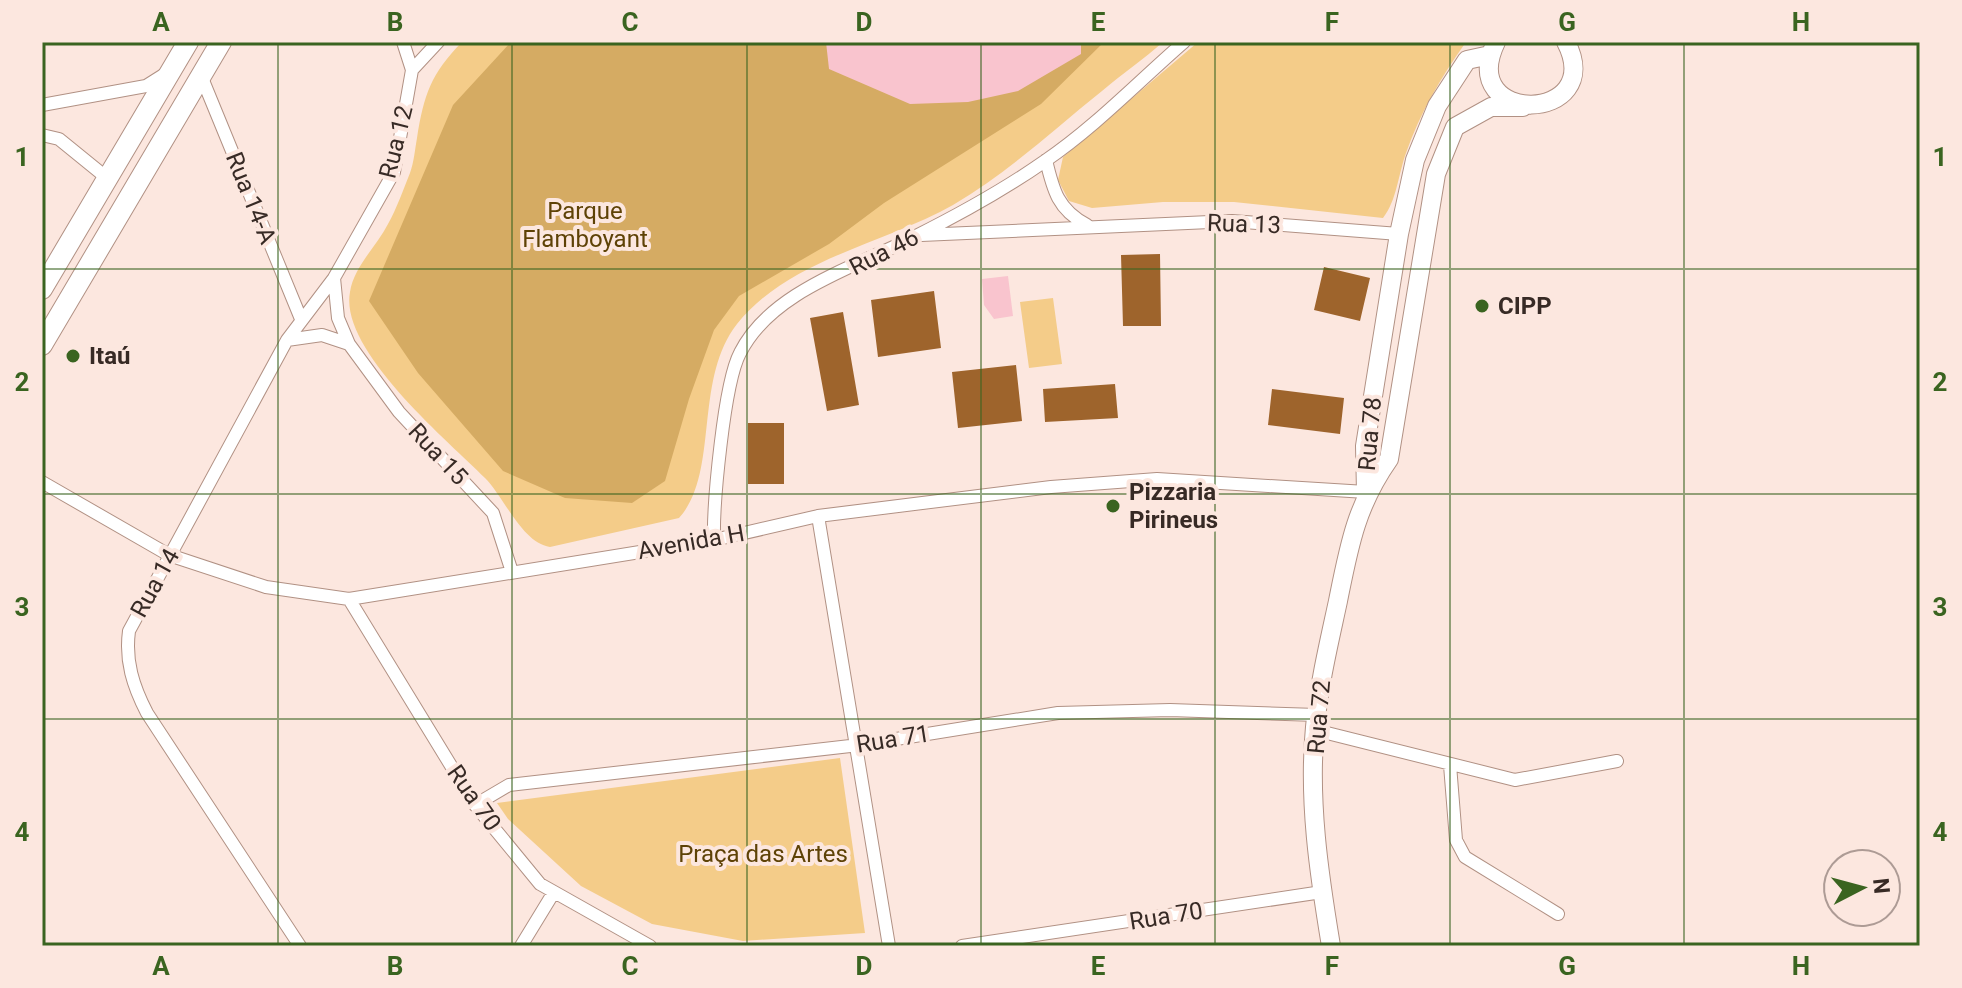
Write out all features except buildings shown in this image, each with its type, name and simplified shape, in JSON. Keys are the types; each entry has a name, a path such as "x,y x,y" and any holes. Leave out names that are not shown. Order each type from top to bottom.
{"main road":[{"path":"42,289 188,42"},
{"path":"42,345 221,42"},
{"name":"Rua 78","path":"1366,492 1389,459 1436,174 1455,127 1491,107 1537,107 1561,95 1572,74 1571,45"},
{"path":"1493,49 1492,82 1500,93 1523,107"},
{"name":"Rua 78","path":"1366,492 1365,446 1399,234 1415,160 1437,106 1467,60 1493,49"},
{"name":"Rua 72","path":"1331,946 1315,836 1316,723 1321,676 1351,540 1366,492"}],"street":[{"name":"Rua 12","path":"334,278 394,172 412,70 403,42"},
{"path":"412,70 438,42"},
{"name":"Rua 46","path":"714,540 713,516 731,383 739,354 784,304 918,236 1046,160 1184,42"},
{"path":"42,105 146,86 174,67"},
{"name":"Rua 14-A","path":"202,78 301,319"},
{"path":"42,135 59,139 107,178"},
{"path":"1046,160 1056,199 1070,216 1090,226"},
{"name":"Rua 13","path":"918,236 1232,221 1399,234"},
{"path":"301,319 334,278"},
{"name":"Rua 15","path":"334,278 338,318 349,344 399,412 493,513 512,572"},
{"name":"Rua 14","path":"300,946 172,755 132,684 127,647 129,631 169,555 301,319"},
{"path":"287,340 322,335 349,344"},
{"name":"Avenida H","path":"42,482 169,555 266,587 349,599 714,540 818,516 1051,487 1157,479 1366,492"},
{"path":"818,516 859,745 889,946"},
{"name":"Rua 70","path":"349,599 475,805 540,884 650,946"},
{"name":"Rua 71","path":"475,805 509,785 859,745 1058,713 1170,710 1316,723 1450,765 1515,780 1617,761"},
{"path":"1450,765 1456,840 1465,857 1558,914"},
{"path":"521,946 554,892"},
{"name":"Rua 70","path":"962,946 1322,892"}],"green space":[{"name":"Parque Flamboyant","path":"462,42 1163,42 1030,151 973,193 926,219 810,268 758,302 737,324 724,347 710,398 699,477 691,499 679,518 550,547 540,544 522,528 485,478 399,392 361,340 351,315 352,283 388,224 402,192 411,169 430,86 443,64"},
{"name":"Parque Flamboyant","path":"511,42 1104,42 1041,104 884,203 829,244 739,296 714,330 689,399 665,481 632,503 565,498 503,471 418,373 369,301 453,105"},
{"path":"1198,42 1466,42 1418,124 1383,218 1234,202 1163,202 1092,208 1069,201 1058,180 1063,157"},
{"path":"1053,298 1062,364 1029,368 1020,302"},
{"name":"Praça das Artes","path":"840,758 865,933 743,941 652,924 581,886 508,819 497,803"}],"shaded area":[{"path":"826,42 1081,42 1081,54 1018,91 968,102 910,104 829,69"},
{"path":"1008,276 1013,316 994,319 984,305 982,279"}],"place":[{"name":"CIPP","path":"1482,306"},
{"name":"Itaú","path":"73,356"},
{"name":"Pizzaria Pirineus","path":"1113,506"}]}
